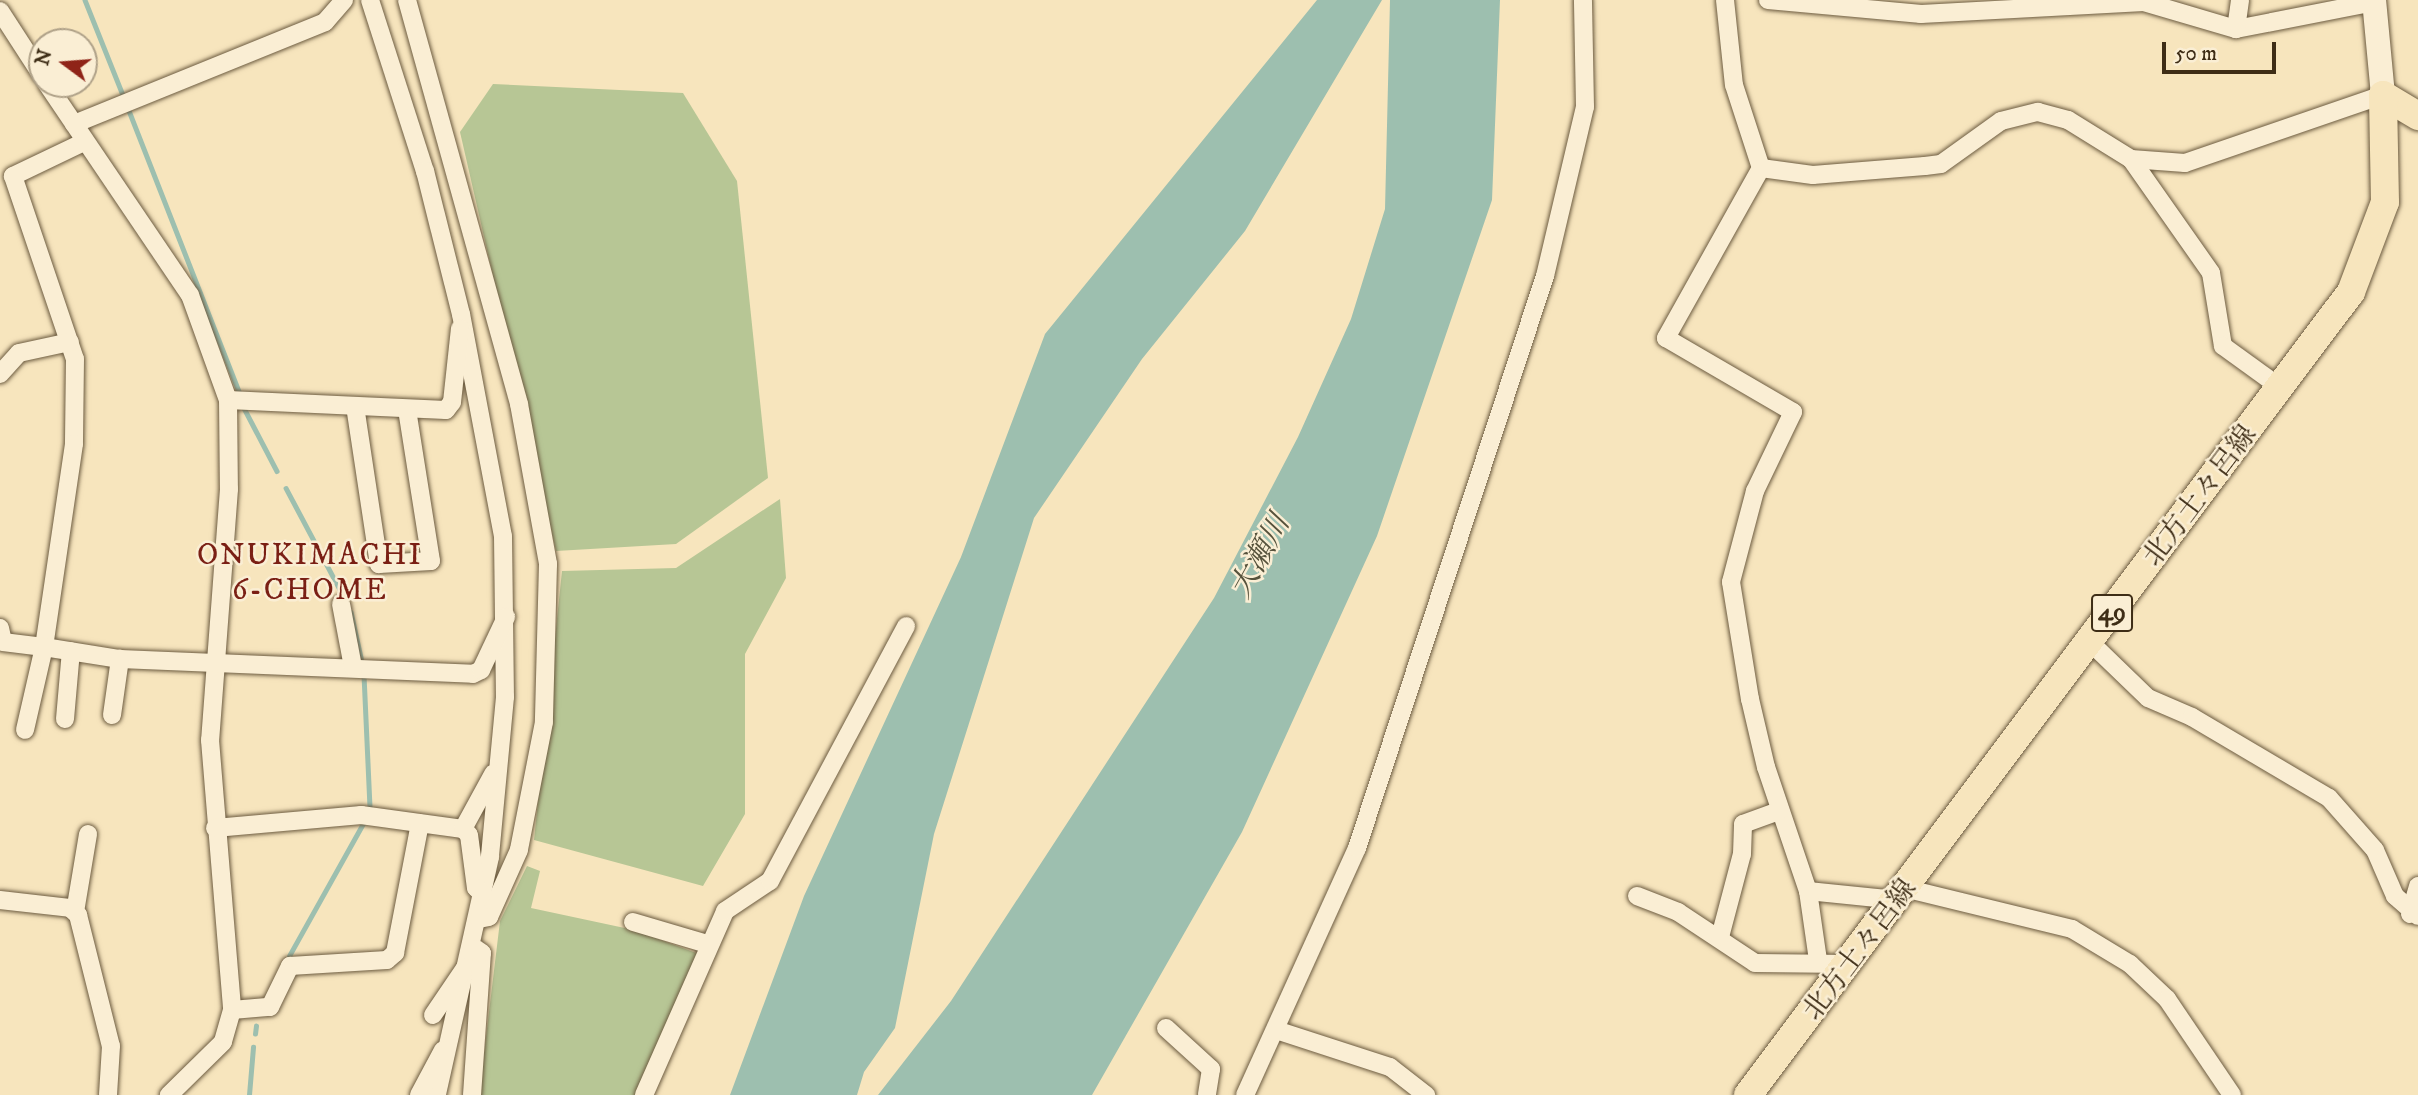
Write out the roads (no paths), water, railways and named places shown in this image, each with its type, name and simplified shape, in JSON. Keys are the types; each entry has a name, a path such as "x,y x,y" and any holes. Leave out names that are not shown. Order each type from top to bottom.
{"main road":[{"path":"2373,1 2383,94 2418,116"},
{"name":"北方土々呂線","path":"1748,1095 1901,897 2351,292 2376,237 2388,166 2383,94"}],"street":[{"path":"74,124 325,22 342,9 344,0"},
{"path":"370,0 425,171 461,314 495,474 507,615 501,755 483,894 453,1040 438,1095"},
{"path":"407,0 519,404 548,564 541,734 519,850 489,917 479,919"},
{"path":"1245,1095 1357,848 1545,276 1585,107 1583,0"},
{"path":"1725,0 1734,85 1762,169 1666,338 1793,412 1755,491 1731,582 1750,699 1779,811 1808,891 1818,960"},
{"path":"1768,0 1897,6 2153,1 2236,29 2373,1"},
{"path":"2236,29 2240,0"},
{"path":"0,12 28,55"},
{"path":"2130,159 2185,163 2383,94"},
{"path":"56,98 190,295 228,400 229,489 210,740 215,828 232,1010 223,1042 169,1095"},
{"path":"1762,169 1813,175 1941,164 2001,121 2038,112 2068,120 2130,159 2211,274 2223,346 2281,388"},
{"path":"26,730 44,646 74,444 75,359 13,176 84,142"},
{"path":"228,400 446,410 452,402 461,314"},
{"path":"0,374 19,353 69,342"},
{"path":"355,406 379,565 431,561 407,410"},
{"path":"341,604 353,667"},
{"path":"0,628 2,642 120,659 341,671 353,667 473,674 481,670 507,615"},
{"path":"644,1095 707,944 725,911 770,881 906,626"},
{"path":"2091,643 2148,698 2192,717 2329,798 2375,850 2395,896 2414,915"},
{"path":"65,719 71,651"},
{"path":"112,715 120,659"},
{"path":"463,829 476,813 501,755"},
{"path":"1720,937 1742,854 1743,824 1779,811"},
{"path":"215,828 361,815 463,829 469,835 476,888 483,894"},
{"path":"232,1010 270,1007 290,965 387,960 394,953 419,823"},
{"path":"88,834 75,912 111,1046 108,1095"},
{"path":"2414,915 2418,886"},
{"path":"1808,891 1887,899 1901,897 2072,929 2130,964 2174,1008 2232,1095"},
{"path":"1637,896 1720,937 1755,962 1771,967 1818,960 1849,964"},
{"path":"0,900 75,912"},
{"path":"632,922 707,944"},
{"path":"433,1015 472,953"},
{"path":"472,953 482,953 472,1095"},
{"path":"1166,1028 1211,1069 1207,1095"},
{"path":"1276,1030 1390,1067 1426,1095"},
{"path":"419,1095 453,1040"}],"water":[{"path":"1317,0 1382,0 1245,231 1142,359 1034,518 934,834 895,1028 864,1072 857,1095 730,1095 804,896 961,557 1045,334"},
{"name":"大瀬川","path":"1390,0 1500,0 1492,200 1377,536 1242,832 1092,1095 878,1095 951,1001 1214,598 1298,437 1351,319 1385,209"}],"waterway":[{"path":"85,0 125,100"},
{"path":"128,108 240,394"},
{"path":"244,408 277,471"},
{"path":"286,488 346,601"},
{"path":"351,612 362,662"},
{"path":"364,675 370,808"},
{"path":"289,956 365,820"},
{"path":"255,1034 256,1026"},
{"path":"249,1095 253,1047"}],"district":[{"name":"ONUKIMACHI 6-CHOME","path":"310,573"}]}
